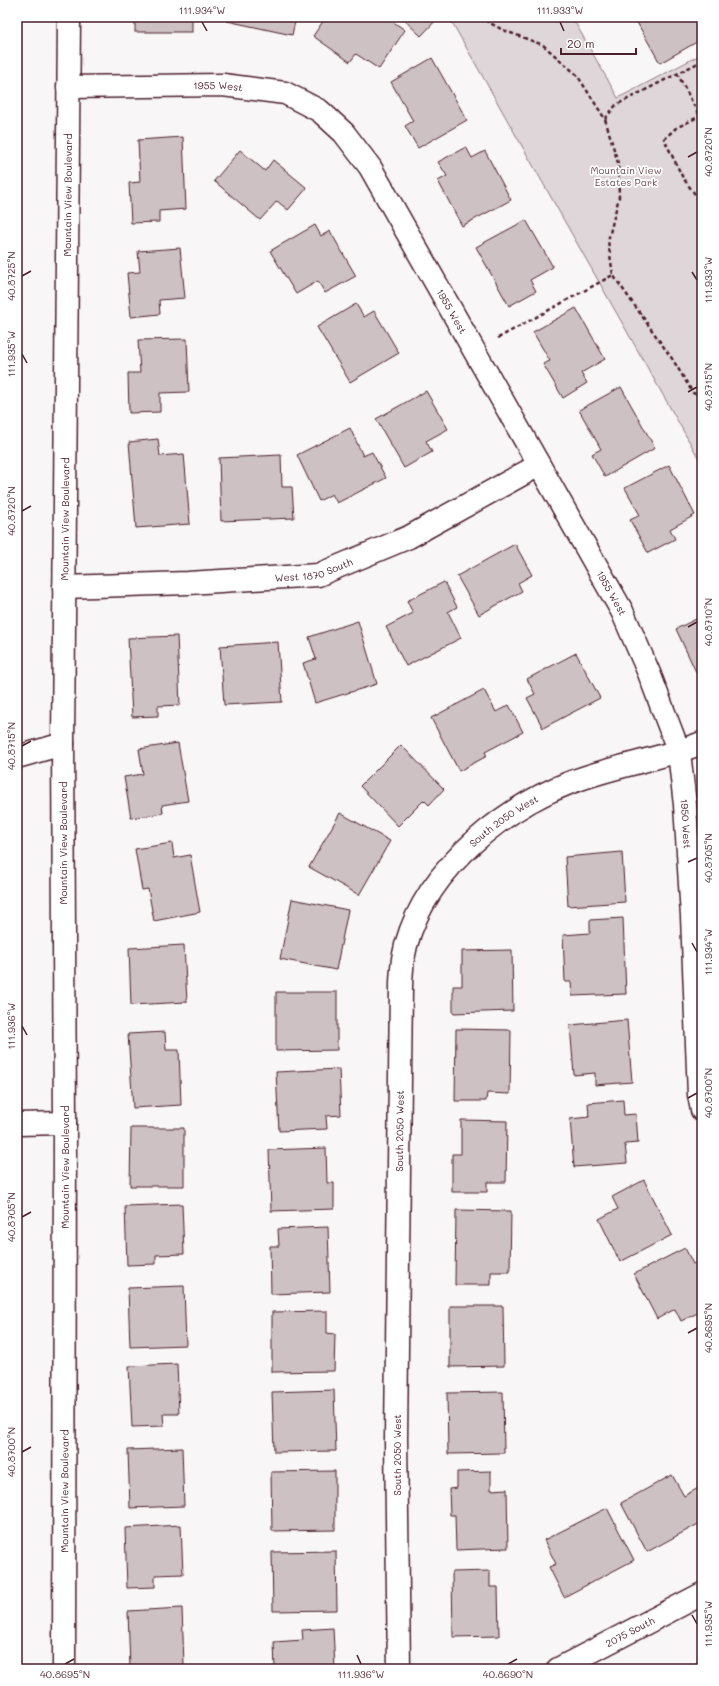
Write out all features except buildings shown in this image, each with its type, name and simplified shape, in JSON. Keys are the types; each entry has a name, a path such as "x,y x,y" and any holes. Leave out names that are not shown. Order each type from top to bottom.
{"street":[{"name":"Mountain View Boulevard","path":"64,1669 65,1123 63,744 69,17"},
{"name":"1955 West","path":"68,87 223,85 285,93 320,111 344,133 370,167 622,611 649,673 679,752"},
{"name":"West 1870 South","path":"64,587 188,583 318,575 409,537 539,465"},
{"path":"17,757 63,744"},
{"name":"South 2050 West","path":"398,1669 396,1439 400,994 403,958 411,932 424,904 452,864 478,838 505,816 568,783 607,769 679,752 702,744"},
{"name":"1950 West","path":"679,752 697,916 699,1095 702,1110"},
{"path":"17,1124 65,1123"},
{"name":"2075 South","path":"558,1669 702,1594"}],"path":[{"path":"479,17 503,30 543,45 577,75 604,119 618,163 619,197 608,241 613,275 673,360 692,393 702,396"},
{"path":"604,119 616,105 702,61"},
{"path":"677,73 701,115 676,128 664,139 683,178 700,200 702,200"},
{"path":"498,338 613,275"}],"green space":[{"name":"Mountain View Estates Park","path":"449,17 572,17 618,98 702,54 702,464"}]}
